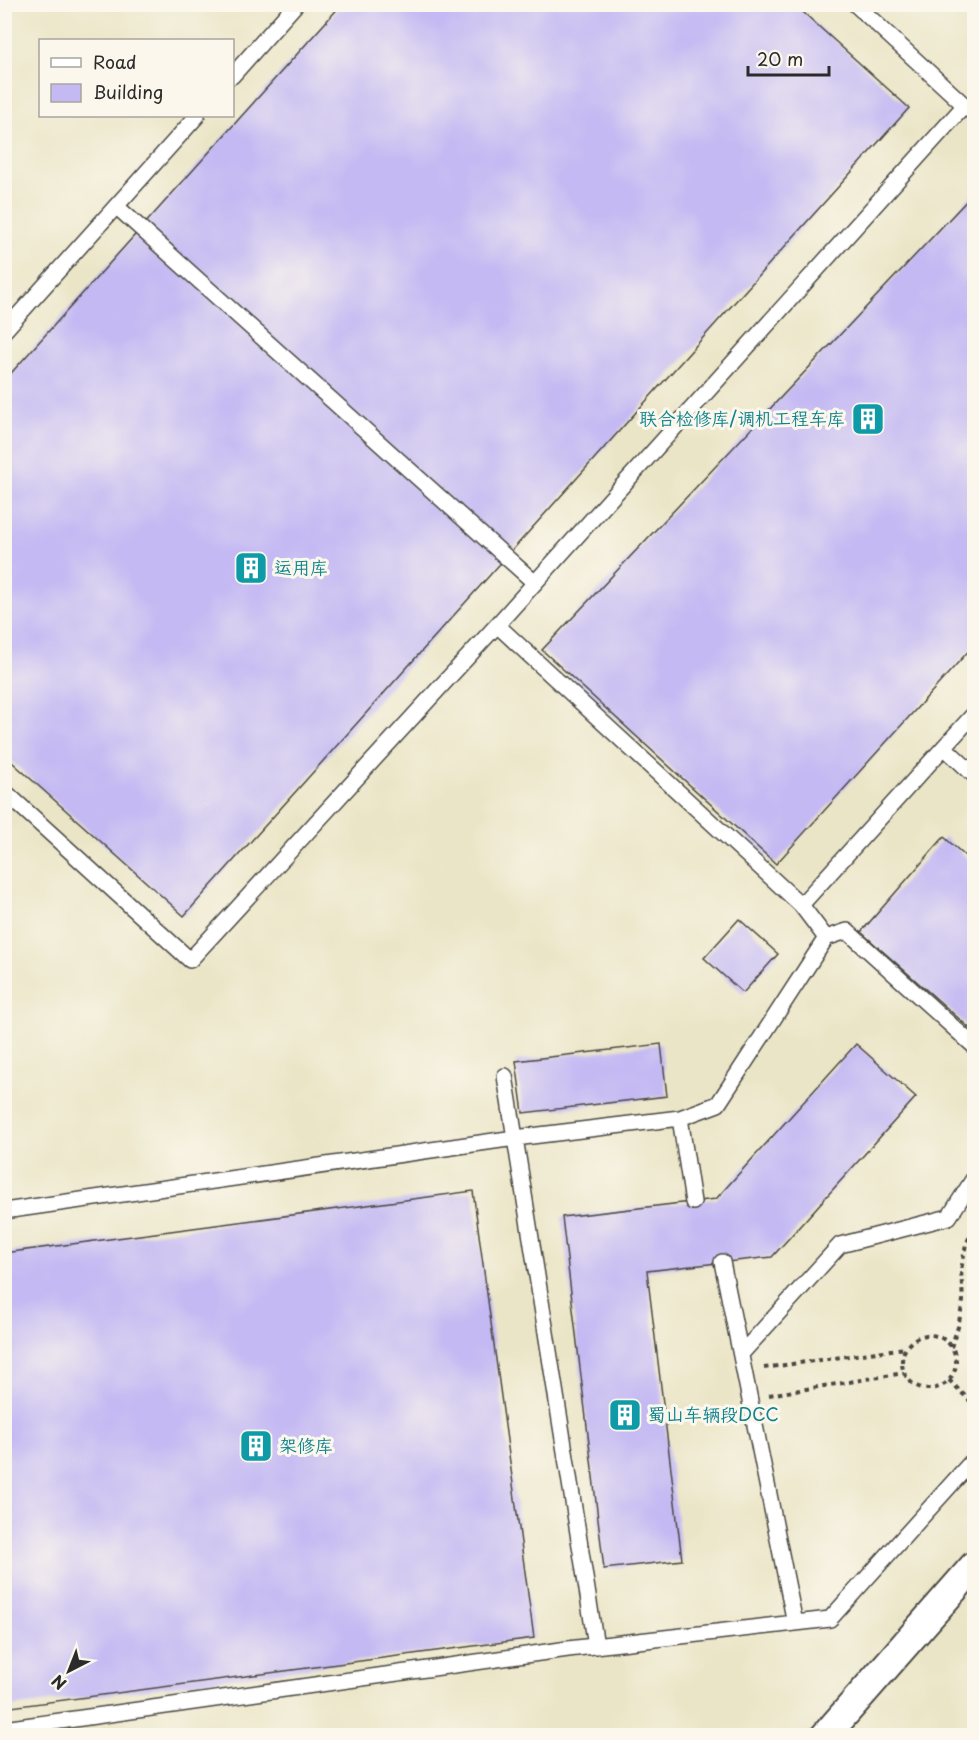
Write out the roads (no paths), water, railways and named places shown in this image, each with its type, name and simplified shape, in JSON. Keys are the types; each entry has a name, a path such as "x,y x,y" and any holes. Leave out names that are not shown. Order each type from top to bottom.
{"street":[{"path":"825,1736 975,1566"}],"lane":[{"path":"234,74 297,4"},
{"path":"4,791 190,960 970,110 855,4"},
{"path":"4,331 196,117"},
{"path":"116,206 535,583"},
{"path":"496,625 801,905 826,939"},
{"path":"801,905 975,714"},
{"path":"944,747 975,775"},
{"path":"4,1211 515,1138 680,1118 718,1104 826,939 847,931 975,1046"},
{"path":"505,1076 596,1646"},
{"path":"680,1118 693,1202"},
{"path":"741,1353 840,1245 949,1217 975,1178"},
{"path":"722,1262 795,1623"},
{"path":"4,1729 596,1646 830,1619 975,1460"}],"place":[{"name":"联合检修库/调机工程车库","path":"868,419"},
{"name":"运用库","path":"251,568"},
{"name":"蜀山车辆段DCC","path":"625,1415"},
{"name":"架修库","path":"256,1446"}]}
